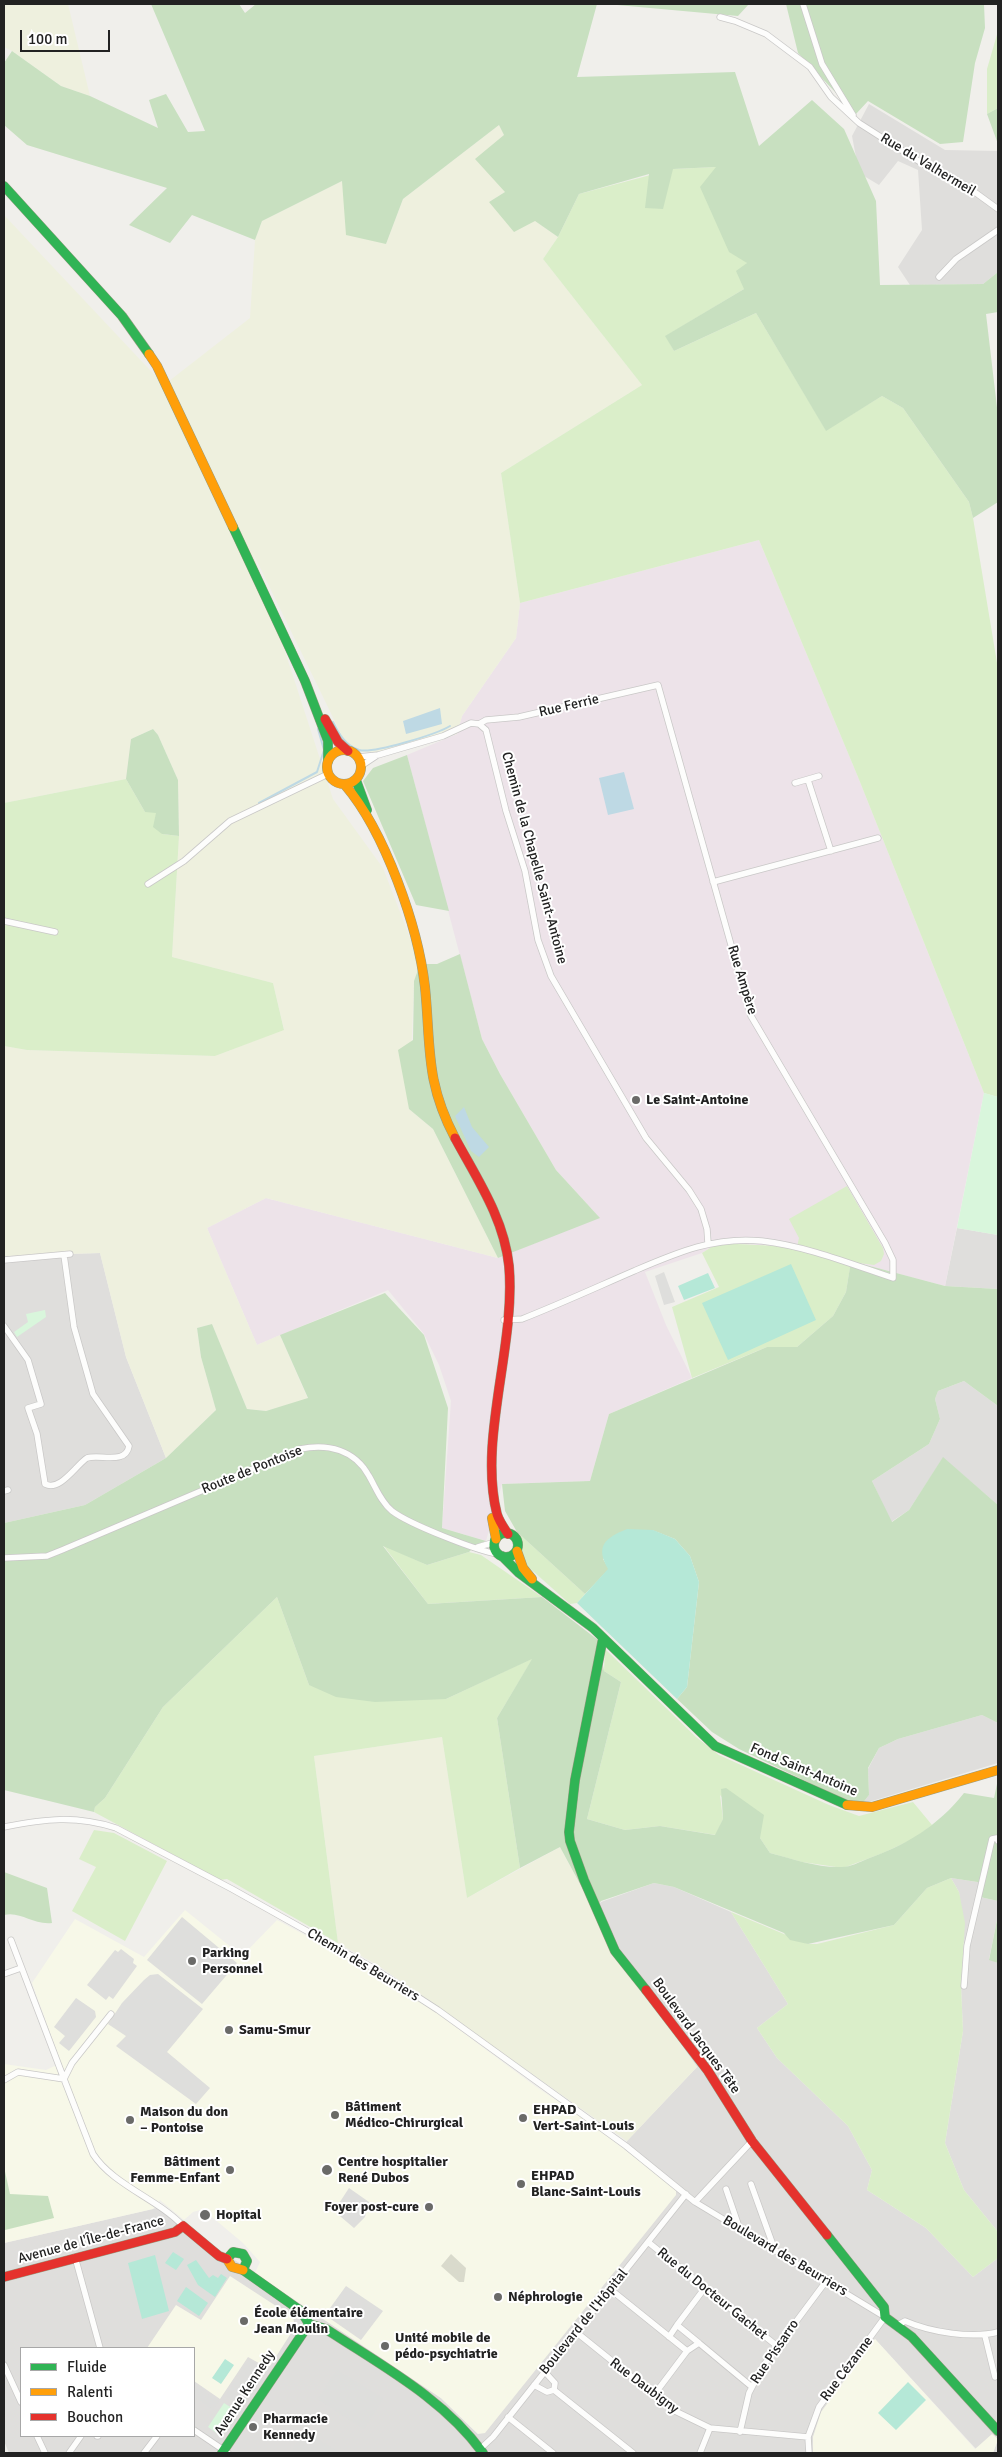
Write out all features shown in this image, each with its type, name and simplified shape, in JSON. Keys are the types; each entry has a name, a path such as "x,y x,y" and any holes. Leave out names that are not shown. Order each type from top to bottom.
{"main road":[{"path":"4,186 122,316 157,366 305,681 338,742 360,761 356,780 383,850 407,904 418,942 425,990 429,1056 436,1093 446,1119 491,1206 502,1240 507,1320 491,1473 497,1515 508,1534 517,1541 516,1551 523,1568 539,1587"},
{"path":"305,681 328,741 328,774 335,782 345,785 353,794 383,850"},
{"path":"328,761 336,752 349,751"},
{"path":"345,785 356,780"},
{"path":"507,1320 486,1463 488,1498 496,1526 496,1541 500,1555 519,1573 539,1587"},
{"path":"496,1541 502,1535 508,1534"},
{"path":"500,1555 510,1556 516,1551"},
{"name":"Fond Saint-Antoine","path":"539,1587 603,1638 704,1737 722,1749 852,1807 877,1806 998,1770"},
{"name":"Boulevard Jacques Tête","path":"603,1638 575,1780 570,1841 584,1880 616,1950 708,2071 752,2141 884,2307 886,2317 912,2337 998,2431"},
{"path":"183,2226 219,2256 228,2259 236,2270 243,2270 301,2311 309,2324 326,2329 435,2403 454,2419 482,2451"},
{"name":"Avenue de l'Île-de-France","path":"4,2277 175,2232 183,2226"},
{"path":"228,2259 233,2252 243,2254 247,2261 243,2270"},
{"name":"Avenue Kennedy","path":"225,2452 309,2324"}],"street":[{"name":"Rue du Valhermeil","path":"803,4 822,64 857,121"},
{"name":"Rue du Valhermeil","path":"720,18 735,21 766,34 810,67 831,97 857,121 915,160 969,188 998,209"},
{"path":"939,277 956,259 998,230"},
{"name":"Rue Ferrie","path":"479,724 486,720 519,717 658,686"},
{"name":"Rue Ampère","path":"658,686 751,1016 890,1252 894,1269 893,1278 797,1247 742,1240 708,1243"},
{"path":"360,761 443,736 469,723 479,724"},
{"name":"Chemin de la Chapelle Saint-Antoine","path":"479,724 486,730 488,736 506,811 525,871 538,940 551,976 646,1138 689,1190 701,1209 707,1228 708,1243"},
{"path":"148,884 184,862 230,822 328,774"},
{"path":"795,784 819,776"},
{"path":"808,780 831,851"},
{"path":"713,882 878,838"},
{"path":"4,922 55,932"},
{"path":"507,1320 522,1320 667,1256 708,1243"},
{"path":"4,1260 67,1254 74,1327 93,1394 129,1447 118,1458 94,1456 84,1459 62,1481 50,1486 45,1484 37,1434 28,1408 41,1404 28,1360 4,1326"},
{"name":"Route de Pontoise","path":"4,1558 47,1556 300,1449 317,1446 339,1449 353,1457 364,1469 384,1502 401,1517 488,1553 500,1555"},
{"path":"475,1547 484,1547 496,1541"},
{"name":"Chemin des Beurriers","path":"4,1827 40,1820 92,1820 116,1828 232,1889 336,1946 438,2010 622,2143 686,2194"},
{"path":"964,1986 966,1946 992,1839 997,1838 998,1841"},
{"path":"11,1940 93,2154 99,2163 149,2198 183,2226"},
{"path":"4,1974 21,1968"},
{"path":"64,2079 72,2062 111,2014"},
{"path":"4,2080 18,2072 64,2079"},
{"path":"695,2202 752,2141"},
{"path":"751,2184 774,2248"},
{"path":"726,2189 739,2227"},
{"name":"Boulevard des Beurriers","path":"686,2194 695,2202 886,2317"},
{"name":"Boulevard de l'Hôpital","path":"482,2451 686,2194"},
{"name":"Rue du Docteur Gachet","path":"648,2242 777,2346"},
{"path":"75,2257 100,2347"},
{"name":"Rue Pissarro","path":"740,2432 752,2387 777,2346 827,2280"},
{"path":"669,2337 704,2289"},
{"path":"610,2290 687,2351"},
{"name":"Rue Cézanne","path":"808,2453 808,2437 819,2407 886,2317"},
{"path":"898,2325 905,2321 929,2330 985,2336 998,2332"},
{"path":"677,2325 752,2387"},
{"name":"Rue Daubigny","path":"576,2332 683,2416 710,2428 808,2437"},
{"path":"985,2336 995,2377"},
{"path":"654,2395 687,2351 699,2343"},
{"path":"4,2365 20,2398"},
{"path":"544,2371 555,2383 554,2390"},
{"path":"534,2384 547,2392 554,2390"},
{"path":"554,2390 633,2453"},
{"path":"508,2417 553,2453"},
{"path":"700,2453 710,2428"},
{"path":"195,2431 225,2452"},
{"path":"37,2437 45,2453"},
{"path":"69,2453 80,2437"},
{"path":"144,2453 156,2437"}],"shaded area":[{"path":"4,4 68,4 90,96 61,86 4,47"},
{"path":"869,104 945,150 998,151 998,272 983,284 910,285 898,267 922,230 918,170 898,161 879,185 859,173 852,136"},
{"path":"499,125 504,135 505,192 489,202 535,221 558,237 543,259 642,385 501,473 520,603 516,638 462,716 457,734 381,752 359,752 344,740 253,553 333,799 383,868 420,964 414,981 409,1109 433,1129 498,1258 266,1198 207,1228 257,1345 280,1335 308,1399 266,1411 247,1409 212,1324 197,1328 201,1357 216,1410 166,1458 126,1357 100,1253 4,1256 4,1046 27,1050 215,1056 284,1029 273,983 172,957 179,836 178,780 158,735 153,729 131,739 126,779 4,803 4,215 164,385 250,318 255,240 262,221 342,181 386,244 403,199"},
{"path":"759,540 858,777 984,1093 945,1286 797,1247 718,1243 702,1253 645,1272 666,1325 692,1378 609,1414 590,1481 502,1484 486,1541 442,1528 451,1401 439,1365 424,1334 388,1290 257,1345 207,1228 266,1198 498,1258 599,1217 556,1170 500,1074 482,1039 407,755 457,734 462,716 516,638 520,603"},
{"path":"957,1228 998,1235 998,1289 945,1286"},
{"path":"100,1253 126,1357 166,1458 85,1505 4,1523 4,1256"},
{"path":"664,1272 675,1302 664,1305 655,1276"},
{"path":"964,1381 998,1406 998,1505 943,1458 909,1510 891,1522 872,1481 929,1444 940,1419 935,1399 938,1391"},
{"path":"982,1715 998,1723 998,1763 862,1804 869,1795 868,1769 879,1748 898,1739"},
{"path":"442,1737 467,1898 560,1847 615,1951 697,2067 627,2141 379,1966 338,1943 314,1756"},
{"path":"951,1878 984,1883 980,1897 998,1901 998,1915 989,1959 998,1963 998,2232 964,2190 945,2143 963,2031 961,1986 964,1948 959,1892"},
{"path":"654,1883 674,1887 731,1912 788,2004 757,2028 777,2058 848,2126 872,2170 867,2190 926,2228 973,2277 998,2258 998,2440 976,2449 875,2339 813,2437 813,2453 9,2453 4,2441 4,2243 157,2208 441,2398 478,2434 676,2190 624,2149 627,2141 697,2067 615,1951 594,1910 601,1902"},
{"name":"Centre hospitalier René Dubos","path":"185,1910 242,1956 277,1920 372,1971 426,2005 535,2086 592,2124 676,2190 676,2195 485,2433 478,2434 441,2398 255,2273 260,2262 243,2243 206,2212 200,2210 193,2212 184,2220 160,2200 153,2209 4,2243 4,2064 46,2070 61,2063 32,1983 75,1919 144,1957"},
{"name":"Parking Personnel","path":"182,1917 237,1963 202,2004 147,1960"},
{"path":"121,1949 134,1959 133,1963 137,1966 113,1999 109,1996 106,2000 87,1985 115,1950 118,1952"},
{"path":"158,1974 203,2009 167,2052 210,2088 196,2104 116,2046 126,2036 108,2024 122,2003 144,1980 150,1975"},
{"path":"76,1998 95,2011 96,2017 69,2051 59,2043 65,2036 54,2027"},
{"path":"349,2188 369,2202 365,2217 354,2228 334,2211"},
{"path":"451,2254 466,2268 464,2282 459,2282 441,2266"},
{"path":"230,2276 293,2317 295,2327 270,2366 264,2366 248,2357 220,2399 195,2382 195,2347 148,2347 176,2305 201,2320"},
{"path":"346,2286 383,2311 361,2340 325,2315"},
{"path":"875,2339 975,2449 992,2434 998,2439 993,2453 813,2453 813,2437 821,2412"},
{"path":"249,2359 265,2370 241,2407 226,2396"},
{"path":"337,2370 383,2398 364,2429 318,2399"},
{"path":"195,2385 219,2401 213,2410 195,2397"},
{"path":"305,2431 340,2453 291,2453"},
{"path":"998,2440 998,2453 993,2453"}],"green space":[{"path":"151,4 239,4 245,13 256,4 597,4 577,77 735,72 759,146 812,100 844,129 876,201 880,285 983,284 998,272 998,312 986,314 998,416 998,502 973,518 969,502 903,408 882,396 826,431 756,313 674,351 665,336 744,289 736,271 747,263 729,252 700,187 716,167 673,169 663,209 645,208 649,174 579,194 558,237 535,221 514,232 489,202 505,192 475,159 504,135 499,125 403,199 386,244 346,235 342,181 262,221 255,240 192,215 170,243 129,225 167,188 27,145 4,125 4,63 12,51 61,86 90,96 158,128 149,100 166,94 188,132 205,131"},
{"path":"606,4 749,4 738,16"},
{"path":"786,4 984,4 985,28 975,63 963,142 940,144 868,101 856,114 798,53"},
{"path":"998,31 998,108 987,114 987,69"},
{"path":"998,108 998,144 987,114"},
{"path":"716,167 747,263 744,289 666,336 674,351 756,313 826,430 882,396 903,408 969,502 998,669 998,1097 984,1093 858,777 759,540 520,603 501,473 642,385 543,259 558,237 579,194 673,169"},
{"path":"153,729 158,735 178,780 179,836 162,834 153,827 156,813 145,812 126,779 131,739"},
{"path":"407,755 449,911 416,905 363,781 373,768"},
{"path":"126,779 145,812 156,812 162,834 179,836 172,957 273,983 284,1030 215,1056 27,1050 4,1046 4,803"},
{"path":"460,954 482,1039 500,1074 556,1170 600,1218 498,1258 433,1129 409,1109 398,1050 413,1040 414,981 420,964 437,964"},
{"path":"984,1093 998,1097 998,1235 957,1228"},
{"path":"847,1186 883,1248 884,1254 881,1261 874,1265 851,1262 846,1292 833,1316 797,1347 767,1347 692,1378 672,1307 719,1287 702,1253 718,1243 797,1247 799,1238 789,1219"},
{"path":"851,1261 945,1286 998,1289 998,1406 964,1381 938,1391 935,1399 940,1419 929,1444 872,1481 892,1522 909,1510 943,1457 998,1505 998,1723 982,1715 898,1739 879,1748 868,1768 869,1795 862,1804 845,1800 739,1749 712,1732 677,1699 687,1687 699,1582 690,1556 675,1539 652,1530 603,1559 609,1569 585,1594 517,1532 505,1511 502,1484 590,1481 609,1414 767,1347 797,1347 833,1316 846,1292"},
{"path":"791,1264 816,1320 728,1360 702,1303"},
{"path":"708,1273 715,1288 684,1300 678,1286"},
{"path":"385,1293 424,1335 448,1408 442,1528 486,1541 476,1545 469,1552 427,1565 383,1546 428,1604 542,1597 598,1640 604,1671 621,1682 587,1819 625,1830 660,1826 715,1835 723,1819 721,1789 726,1788 764,1815 760,1838 770,1853 815,1865 845,1867 908,1841 932,1825 964,1793 994,1798 998,1779 998,1901 980,1897 984,1883 951,1878 927,1888 894,1925 808,1944 790,1940 784,1933 674,1887 654,1883 601,1901 594,1910 560,1847 520,1868 497,1718 532,1659 446,1699 375,1702 336,1697 309,1685 277,1597 163,1707 105,1798 95,1807 94,1812 4,1790 4,1523 85,1505 166,1458 216,1410 201,1357 197,1328 212,1324 247,1409 266,1411 308,1398 280,1335"},
{"path":"45,1310 46,1317 17,1337 14,1332 28,1322 26,1314"},
{"path":"627,1529 653,1530 675,1539 690,1556 699,1582 687,1687 677,1699 577,1603 608,1569 602,1554 604,1544 613,1536"},
{"path":"517,1532 585,1594 577,1603 570,1604 525,1564"},
{"path":"383,1545 427,1565 469,1552 481,1555 542,1597 428,1604"},
{"path":"277,1597 309,1685 446,1699 533,1658 497,1718 520,1868 467,1898 442,1737 314,1756 338,1943 227,1879 220,1880 94,1812 95,1807 105,1798 163,1707"},
{"path":"605,1649 696,1737 719,1755 829,1805 859,1816 913,1802 932,1825 915,1838 883,1853 843,1868 802,1862 770,1853 760,1838 720,1795 723,1819 716,1835 660,1826 625,1830 587,1819 621,1682 604,1671"},
{"path":"94,1830 114,1833 167,1861 125,1941 72,1911 96,1867 79,1859"},
{"path":"4,1872 47,1888 52,1923 38,1922 10,1914 4,1915"},
{"path":"951,1878 959,1892 965,1923 961,1986 963,2031 945,2143 964,2190 998,2232 998,2258 973,2277 926,2228 867,2190 872,2170 848,2126 777,2058 757,2028 788,2004 731,1912 808,1944 817,1944 894,1925 927,1888"},
{"path":"998,1915 998,1963 989,1960"},
{"path":"4,2167 10,2194 48,2196 54,2218 5,2230"},
{"path":"173,2252 184,2259 176,2270 165,2263"},
{"path":"155,2255 169,2311 142,2319 128,2263"},
{"path":"196,2260 209,2278 213,2275 218,2278 221,2274 227,2278 215,2297 198,2285 187,2265"},
{"path":"186,2287 208,2303 199,2316 177,2301"},
{"path":"225,2359 234,2365 221,2384 212,2378"},
{"path":"908,2382 926,2400 896,2430 878,2413"},
{"path":"224,2403 235,2410 219,2435 208,2427"}],"water":[{"path":"440,708 442,724 406,734 403,721"},
{"path":"624,772 634,809 608,815 599,778"},
{"path":"464,1107 472,1127 489,1147 479,1157 471,1151 455,1116"}],"waterway":[{"path":"333,722 346,742 359,750 377,749 405,743 450,726"},
{"path":"259,803 317,772 324,750 318,729"}],"traffic: fast":[{"path":"4,186 122,316 149,354"},
{"path":"233,527 305,681 328,741 328,761"},
{"path":"356,780 367,810"},
{"path":"506,1533 514,1537 518,1545 514,1553 506,1557 498,1553 494,1545 498,1537 506,1533"},
{"path":"502,1556 519,1573 593,1628 715,1746 847,1805"},
{"path":"603,1638 575,1780 569,1832 570,1841 584,1880 615,1951 646,1990"},
{"path":"827,2235 884,2307 885,2317 912,2337 998,2431"},
{"path":"227,2259 233,2252 243,2254 247,2261 243,2270"},
{"path":"243,2270 301,2311 309,2324 326,2329 431,2399 467,2433 483,2453"},
{"path":"222,2453 309,2324"}],"traffic: slow":[{"path":"149,354 157,366 233,527"},
{"path":"344,750 351,751 356,755 360,760 361,767 360,774 356,779 351,783 344,784 337,783 332,779 328,774 327,767 328,760 332,755 337,751 344,750"},
{"path":"345,785 360,805 386,853 407,909 415,936 425,987 429,1046 434,1081 438,1099 455,1138"},
{"path":"492,1518 496,1539"},
{"path":"517,1551 523,1568 532,1579"},
{"path":"847,1805 872,1807 998,1770"},
{"path":"227,2259 232,2267 243,2270"}],"traffic: jam":[{"path":"325,719 338,742 348,751"},
{"path":"455,1138 496,1215 502,1232 509,1266 510,1297 494,1424 492,1455 492,1485 497,1514 508,1534"},
{"path":"646,1990 708,2071 752,2141 827,2235"},
{"path":"4,2277 175,2232 183,2226 219,2256 227,2259"}],"place":[{"name":"Le Saint-Antoine","path":"636,1100"},
{"name":"Parking Personnel","path":"192,1961"},
{"name":"Samu-Smur","path":"229,2030"},
{"name":"Bâtiment Médico-Chirurgical","path":"335,2115"},
{"name":"EHPAD Vert-Saint-Louis","path":"523,2118"},
{"name":"Maison du don – Pontoise","path":"130,2120"},
{"name":"Bâtiment Femme-Enfant","path":"230,2170"},
{"name":"Centre hospitalier René Dubos","path":"327,2170"},
{"name":"EHPAD Blanc-Saint-Louis","path":"521,2184"},
{"name":"Foyer post-cure","path":"429,2207"},
{"name":"Hopital","path":"205,2215"},
{"name":"Néphrologie","path":"498,2297"},
{"name":"École élémentaire Jean Moulin","path":"244,2321"},
{"name":"Unité mobile de pédo-psychiatrie","path":"385,2346"},
{"name":"Pharmacie Kennedy","path":"253,2427"}]}
